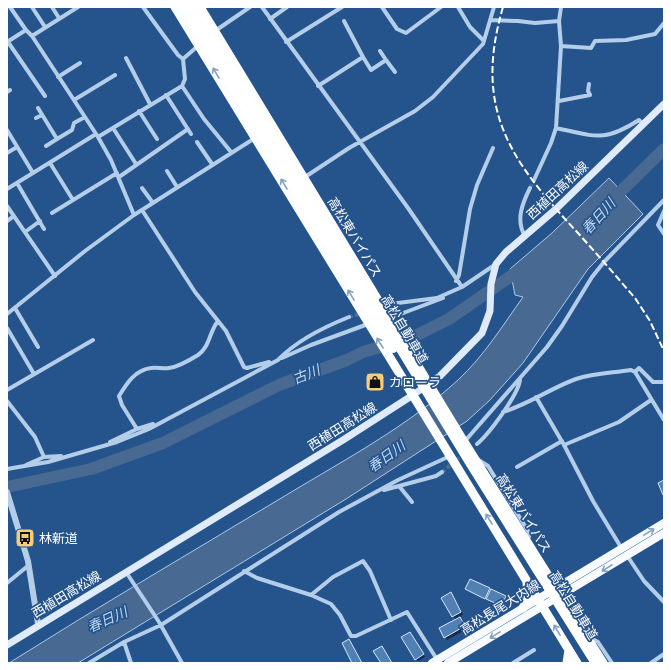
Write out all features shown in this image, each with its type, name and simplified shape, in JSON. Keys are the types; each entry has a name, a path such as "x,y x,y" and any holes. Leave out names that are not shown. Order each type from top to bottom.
{"highway":[{"path":"175,7 577,663"},
{"name":"高松自動車道","path":"185,7 588,663"},
{"name":"高松自動車道","path":"193,7 475,471 596,663"},
{"name":"高松東バイパス","path":"200,7 305,177 463,440 603,663"},
{"path":"523,608 528,599 527,581"},
{"path":"567,663 569,650"}],"main road":[{"name":"西植田高松線","path":"7,645 38,624 128,574 343,440 416,398 431,387 482,332 490,311 493,272 496,264 664,104"},
{"name":"高松長尾大内線","path":"558,592 621,548 664,522"},
{"name":"高松長尾大内線","path":"448,663 540,602 627,555 664,533"},
{"name":"高松長尾大内線","path":"436,662 523,608 540,602"}],"street":[{"path":"10,7 32,36 97,136 118,175 134,215"},
{"path":"32,7 45,27"},
{"path":"52,7 59,18"},
{"path":"32,36 78,7"},
{"path":"143,7 178,55 184,59"},
{"path":"215,31 250,7"},
{"path":"262,7 408,208 456,281 462,287"},
{"path":"270,19 287,7"},
{"path":"286,42 342,7"},
{"path":"382,7 397,29 406,33 441,7"},
{"path":"458,7 470,27 484,41"},
{"path":"305,177 415,111 433,97 484,41 494,7"},
{"path":"534,180 551,143 556,128 559,101 561,46 559,21 561,7"},
{"path":"344,20 371,70 386,60"},
{"path":"490,20 518,20 535,23 559,21"},
{"path":"561,46 591,48 595,41 626,40 655,34 664,23"},
{"path":"26,30 7,42 45,96"},
{"path":"7,189 182,86 185,79 184,59 199,45"},
{"path":"380,51 395,72"},
{"path":"318,86 363,57"},
{"path":"126,58 150,104"},
{"path":"58,77 80,63"},
{"path":"129,75 134,72"},
{"path":"74,100 115,75"},
{"path":"559,101 590,95 588,91 589,84"},
{"path":"182,86 204,119 231,152"},
{"path":"166,95 191,134"},
{"path":"38,108 57,139"},
{"path":"140,111 157,139"},
{"path":"36,118 42,114"},
{"path":"46,146 72,130 74,123 85,117"},
{"path":"556,128 604,137 624,130 639,120 644,124"},
{"path":"113,128 136,164"},
{"path":"52,213 136,164 188,129"},
{"path":"7,130 33,173"},
{"path":"7,314 134,215 231,152 256,138"},
{"path":"197,142 212,164"},
{"path":"7,153 17,147"},
{"path":"456,281 459,276 470,209 476,185 494,148"},
{"path":"50,163 73,200"},
{"path":"167,171 177,187"},
{"path":"17,183 44,229"},
{"path":"142,188 153,203"},
{"path":"525,236 522,231 520,214 523,202 530,188"},
{"path":"463,440 520,380 562,326 592,277 664,200"},
{"path":"7,206 55,276"},
{"path":"142,210 195,292 233,343 244,367 247,368 269,362 270,364"},
{"path":"664,211 658,225 664,234"},
{"path":"7,221 14,216"},
{"path":"24,232 40,221"},
{"path":"390,320 437,302 496,264"},
{"path":"390,304 437,298 454,292"},
{"path":"15,308 38,347"},
{"path":"278,360 287,351 327,326 349,317"},
{"path":"137,429 122,405 119,396 128,383 143,370 151,368 170,368 198,355 206,346 214,326 218,321"},
{"path":"7,469 64,457 117,442 159,424 278,360 311,345 370,326"},
{"path":"7,328 34,374"},
{"path":"7,390 93,340"},
{"path":"635,372 639,368 654,382 664,382"},
{"path":"503,412 518,408 536,397 563,384 594,373 631,370 635,372 664,420"},
{"path":"477,444 486,436 503,412 519,388 520,380"},
{"path":"536,397 563,443 592,500 621,548 644,581 664,602"},
{"path":"517,467 563,443 619,422 651,400"},
{"path":"7,402 35,437 44,457"},
{"path":"104,445 137,429 159,424"},
{"path":"89,663 124,642 160,624 339,512 448,452"},
{"path":"26,466 44,457 64,457"},
{"path":"379,491 436,476 442,472"},
{"path":"398,486 412,502"},
{"path":"8,495 29,565 38,624"},
{"path":"311,595 333,577 363,561 370,571 391,620"},
{"path":"7,583 29,565"},
{"path":"244,571 257,578 311,595 332,604 340,615 351,636 356,636 407,612 436,662"},
{"path":"128,574 160,624 182,663"},
{"path":"585,635 595,638 612,663"},
{"path":"124,642 131,663"},
{"path":"513,663 534,650"},
{"path":"651,663 664,654"}],"water":[{"path":"609,178 643,214 588,269 523,363 490,400 467,421 346,499 78,663 9,663 354,455 398,427 439,397 476,361 493,340 523,297 515,295 510,269 552,233"}],"building":[{"path":"664,480 664,494 663,495 658,483"},
{"path":"470,579 490,588 485,599 465,589"},
{"path":"491,589 506,596 502,606 486,599"},
{"path":"451,592 461,612 452,617 441,598"},
{"path":"460,617 465,626 444,638 439,628"},
{"path":"410,632 424,654 415,660 401,637"},
{"path":"349,639 362,663 352,663 342,643"},
{"path":"382,646 392,663 381,663 373,651"}],"waterway":[{"name":"春日川","path":"609,203 664,149"},
{"name":"古川","path":"7,487 91,469 163,443 279,385 347,360 363,352 413,337 449,319 524,267"}],"tunnel":[{"path":"530,188 534,180"},
{"path":"349,317 362,313"},
{"path":"442,472 464,454"}],"railway":[{"path":"503,7 495,43 492,75 496,104 504,131 516,156 533,181 553,206 635,298 650,321 664,351"}],"place":[{"name":"カローラ","path":"375,382"},
{"name":"林新道","path":"25,538"}]}
